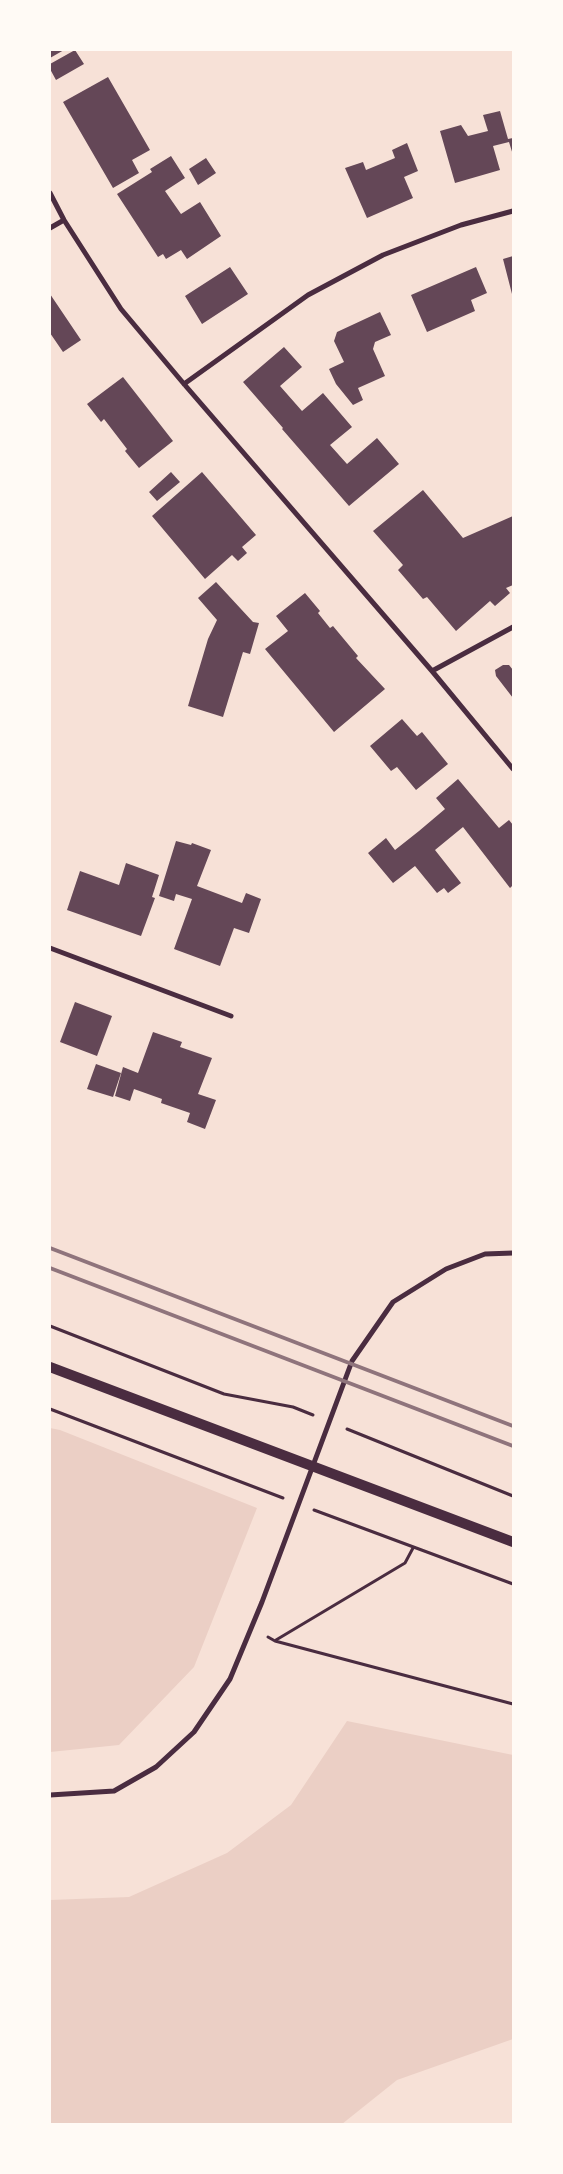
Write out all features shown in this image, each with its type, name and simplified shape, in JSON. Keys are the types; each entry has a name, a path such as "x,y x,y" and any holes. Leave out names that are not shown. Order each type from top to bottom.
{"main road":[{"path":"50,1367 513,1542"}],"street":[{"path":"50,193 64,220 121,309 432,671 513,769"},
{"path":"184,384 308,295 374,260 461,225 513,211"},
{"path":"50,228 64,220"},
{"path":"432,671 513,627"},
{"path":"50,948 231,1016"},
{"path":"50,1795 114,1791 156,1767 194,1732 230,1679 252,1628 352,1362 394,1302 446,1268 485,1254 513,1254"}],"path":[{"path":"50,1326 224,1394 294,1407 321,1418"},
{"path":"339,1426 513,1496"},
{"path":"276,1641 405,1563 413,1548"},
{"path":"252,1628 276,1641 513,1704"}],"shaded area":[{"path":"50,1428 60,1430 257,1508 194,1667 119,1745 50,1752"},
{"path":"347,1721 513,1755 513,2039 397,2080 342,2124 50,2124 50,1900 129,1897 227,1853 291,1805"}],"building":[{"path":"50,50 64,50 50,58"},
{"path":"75,50 84,64 56,80 50,69 50,64"},
{"path":"108,77 150,150 132,160 139,173 113,188 63,102"},
{"path":"500,111 508,139 513,138 513,155 509,142 493,146 500,170 455,183 440,131 461,125 468,136 488,131 483,115"},
{"path":"407,143 418,171 404,177 413,198 367,218 345,168 363,162 366,170 395,158 392,150"},
{"path":"171,156 185,178 165,191 181,214 200,202 221,236 187,259 181,250 166,259 163,254 158,257 117,194 152,172 150,169"},
{"path":"206,158 216,173 198,185 189,169"},
{"path":"513,256 513,294 512,294 503,259"},
{"path":"230,267 248,294 202,324 185,296"},
{"path":"476,267 487,293 471,300 475,311 427,332 411,295"},
{"path":"50,294 81,340 63,352 50,333"},
{"path":"380,312 391,335 375,342 373,349 385,376 358,388 363,400 353,405 336,384 329,369 344,362 334,341 337,332"},
{"path":"284,347 302,367 280,386 302,411 323,393 352,427 330,445 347,464 377,438 399,464 349,506 243,382"},
{"path":"123,377 173,441 139,468 125,451 127,449 104,419 101,422 87,404"},
{"path":"171,472 180,482 157,501 149,492"},
{"path":"202,472 256,535 242,547 247,553 238,561 232,555 205,579 152,516"},
{"path":"423,490 463,538 513,516 513,585 506,588 510,593 495,606 490,601 456,631 427,597 423,599 398,570 403,565 373,531"},
{"path":"216,582 253,622 259,623 250,654 243,652 223,717 188,706 208,639 217,620 198,598"},
{"path":"305,593 320,611 318,613 330,628 333,626 358,656 356,658 385,689 334,732 265,649 288,631 276,616"},
{"path":"503,665 509,665 513,670 513,698 496,676 495,670"},
{"path":"402,719 417,736 422,732 448,764 416,790 397,767 391,771 370,746"},
{"path":"458,779 499,828 509,820 513,825 513,885 510,888 463,827 435,850 461,883 448,893 444,888 437,893 415,866 393,883 368,853 386,838 395,850 419,831 445,809 436,798"},
{"path":"176,841 191,845 192,843 211,850 197,886 242,903 246,893 261,899 249,933 234,928 220,966 174,949 192,899 176,894 174,901 159,896"},
{"path":"126,863 159,875 152,897 155,898 141,936 67,910 80,871 119,885"},
{"path":"75,1002 112,1016 97,1056 60,1042"},
{"path":"153,1032 182,1042 180,1047 212,1058 198,1094 216,1100 205,1129 187,1122 190,1113 161,1103 162,1099 134,1089 130,1101 115,1096 123,1067 138,1073"},
{"path":"96,1064 121,1073 113,1097 87,1089"}],"railway":[{"path":"50,1248 513,1426"},
{"path":"50,1268 513,1446"}]}
